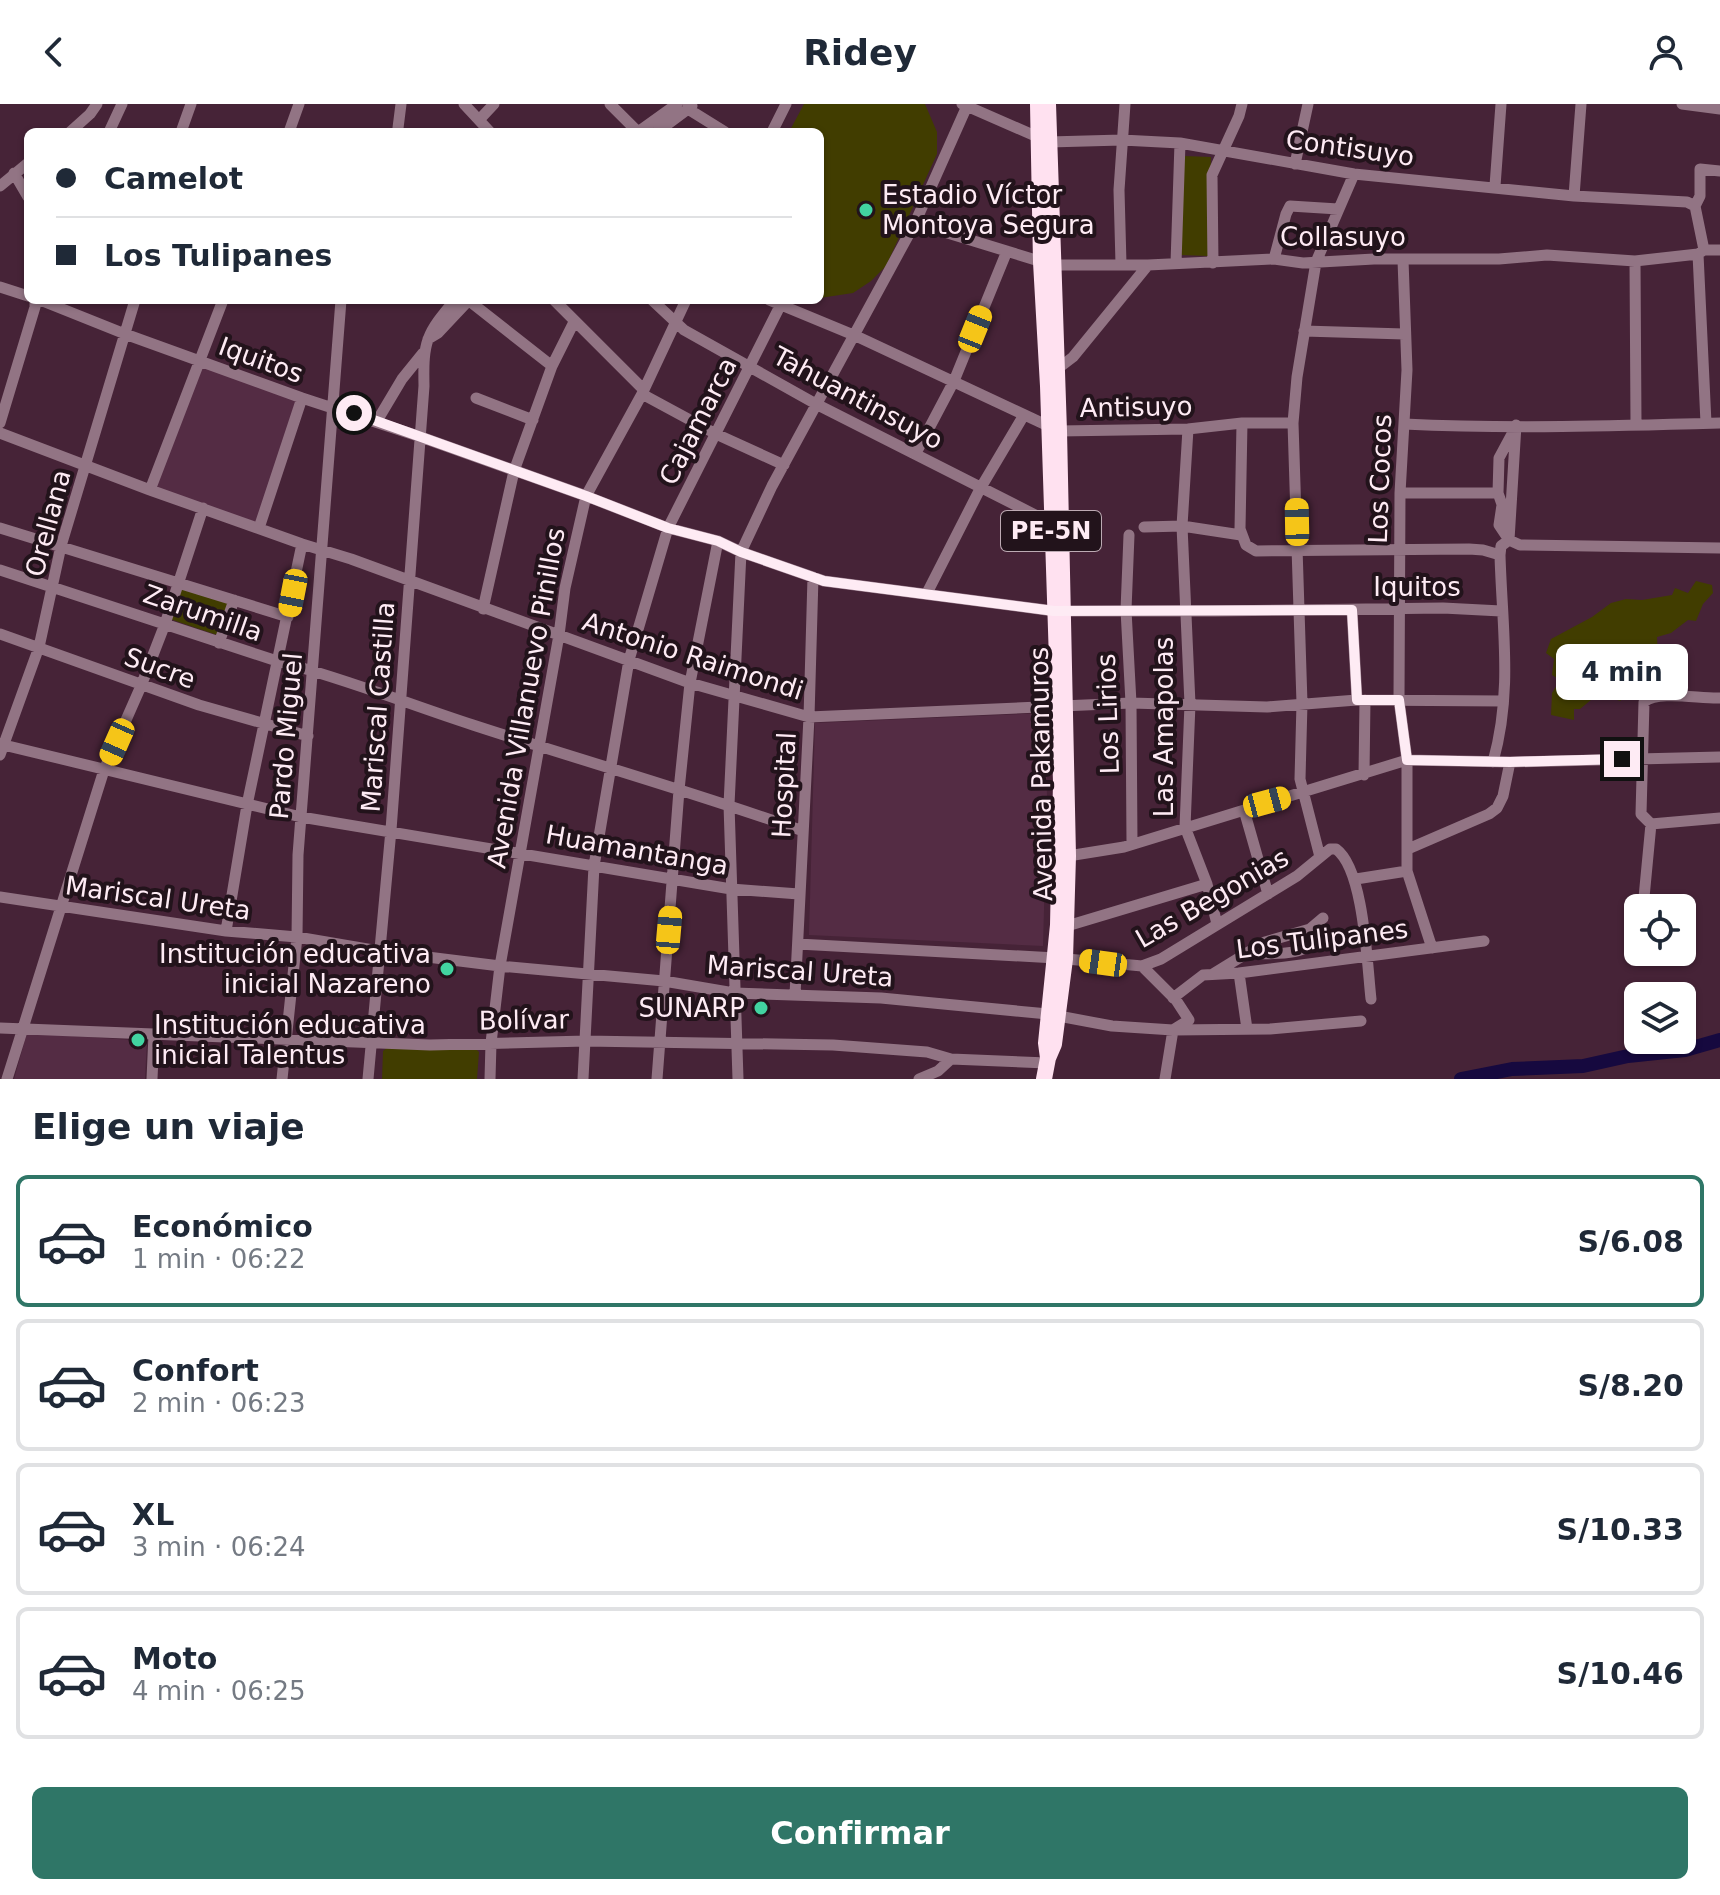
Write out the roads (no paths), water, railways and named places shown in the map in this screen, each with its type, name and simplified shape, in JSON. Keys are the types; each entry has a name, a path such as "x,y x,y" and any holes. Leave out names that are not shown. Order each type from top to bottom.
{"highway":[{"name":"Avenida Pakamuros","path":"1038,104 1044,140"},
{"name":"Avenida Pakamuros","path":"1047,1067 1054,1044 1053,1014 1067,926 1068,856 1047,264 1044,140 1048,104"},
{"name":"Avenida Pakamuros","path":"1047,264 1056,370 1051,523 1058,611"},
{"name":"Avenida Pakamuros","path":"1060,958 1062,707"}],"street":[{"path":"74,128 97,104"},
{"path":"111,128 122,104"},
{"path":"182,128 191,104"},
{"path":"398,128 401,104"},
{"path":"464,104 486,128"},
{"path":"479,120 494,104"},
{"path":"610,104 634,128"},
{"path":"774,128 786,104"},
{"path":"1121,264 1119,190 1125,104"},
{"path":"1213,263 1212,175 1242,104"},
{"path":"1295,164 1308,104"},
{"path":"1495,186 1501,104"},
{"path":"1574,196 1581,104"},
{"path":"1682,104 1720,109"},
{"path":"290,128 296,105"},
{"path":"645,128 687,105"},
{"path":"661,128 687,105"},
{"path":"687,105 719,128"},
{"path":"738,1079 729,805 741,552 816,404 856,336 915,223 965,105"},
{"name":"Contisuyo","path":"965,105 1044,140 1180,143 1354,174 1574,196 1687,202 1695,206"},
{"path":"1176,263 1180,143"},
{"path":"0,186 24,166"},
{"path":"1706,423 1701,252 1695,206 1700,196 1700,169 1720,171"},
{"path":"14,173 24,190"},
{"path":"1320,857 1302,793 1293,423 1316,262 1354,174"},
{"path":"1274,259 1290,206 1338,209"},
{"name":"Collasuyo","path":"915,223 1047,264 1148,265 1274,259 1316,262 1547,255 1635,261 1720,250"},
{"path":"916,453 954,381 1007,251"},
{"name":"Los Cocos","path":"1403,260 1407,370 1400,493 1399,700 1407,760"},
{"path":"1635,261 1636,424"},
{"path":"1056,370 1073,357 1148,265"},
{"path":"0,287 24,295"},
{"path":"0,423 36,304"},
{"name":"Iquitos","path":"47,304 302,398 377,421 668,528 718,541 813,577 1058,611 1399,608 1501,611"},
{"name":"Orellana","path":"1,748 39,647 61,546 134,304"},
{"path":"150,490 221,304"},
{"name":"Pardo Miguel","path":"282,1079 297,937 301,817 341,304"},
{"path":"428,339 431,328 452,304"},
{"path":"428,339 438,333 465,304"},
{"path":"474,304 552,366"},
{"path":"558,304 643,392 716,434 784,465"},
{"name":"Tahuantinsuyo","path":"656,304 674,323 816,404 1051,523"},
{"name":"Avenida Villanuevo Pinillos","path":"490,1079 500,966 565,588 586,496 643,392 684,304"},
{"name":"Antisuyo","path":"776,304 856,336 1054,428 1188,429 1242,423 1293,423"},
{"name":"Cajamarca","path":"583,1079 594,866 629,660 668,528 780,306"},
{"path":"483,609 514,471 552,366 574,322"},
{"path":"1304,331 1404,334"},
{"name":"Mariscal Castilla","path":"368,1079 391,830 424,386 423,352 428,339"},
{"path":"377,421 402,379 423,352"},
{"path":"259,528 302,398"},
{"path":"476,398 533,420"},
{"path":"927,593 980,489 1024,415"},
{"path":"1242,423 1241,535 1246,545 1256,551 1483,550 1500,555"},
{"path":"1404,424 1476,428 1720,423"},
{"path":"1516,425 1499,458 1499,525 1509,540 1520,545 1538,546 1720,548"},
{"path":"1509,540 1516,425"},
{"name":"Las Amapolas","path":"1188,429 1182,526 1190,704 1185,827 1207,884 1217,924"},
{"name":"Antonio Raimondi","path":"0,433 150,490 409,580 690,683 809,717 1131,703 1267,707 1361,700 1503,701"},
{"path":"1400,493 1500,499"},
{"path":"1500,499 1508,521"},
{"path":"7,1079 104,770 165,624 203,508"},
{"path":"1144,527 1182,526 1241,535"},
{"path":"0,528 133,570 177,580 288,617"},
{"name":"Los Lirios","path":"1129,535 1126,610 1131,703 1132,843"},
{"path":"1493,762 1500,738 1507,664 1501,611 1500,555 1501,546 1509,540"},
{"path":"657,1079 690,683 718,541"},
{"path":"226,931 247,805 302,544"},
{"name":"Zarumilla","path":"0,570 219,643 314,670 611,766 803,831"},
{"name":"Hospital","path":"795,995 813,577"},
{"path":"219,643 234,600"},
{"path":"1352,610 1361,700 1364,775"},
{"name":"Sucre","path":"0,634 141,686 308,736"},
{"path":"1720,698 1649,697 1644,702 1641,814 1651,824 1720,818"},
{"name":"Huamantanga","path":"1,748 301,817 731,889 799,894"},
{"path":"1068,856 1132,843 1407,760 1510,762 1720,757"},
{"path":"1407,760 1407,871 1432,948"},
{"path":"1408,849 1497,808 1510,762"},
{"path":"1244,810 1268,894"},
{"path":"1644,894 1651,824"},
{"name":"Las Begonias","path":"1060,958 1142,966 1161,959 1297,876 1330,849 1339,851 1356,879"},
{"path":"1371,999 1356,879 1407,871"},
{"path":"1067,926 1207,884"},
{"name":"Mariscal Ureta","path":"0,897 226,931 297,937 500,966 664,981 734,993 881,998 1053,1014 1112,1026 1173,1030 1247,1029 1361,1021"},
{"path":"1246,952 1259,954 1302,950 1313,928 1323,918"},
{"path":"1212,974 1265,942 1313,928"},
{"name":"Los Tulipanes","path":"1173,998 1203,975 1484,941"},
{"path":"798,944 1060,958"},
{"path":"1142,966 1189,1020 1173,1030 1165,1079"},
{"path":"1239,973 1247,1029"},
{"name":"Bolívar","path":"0,1028 371,1043 586,1041 859,1046 927,1052 951,1059 1047,1067"},
{"path":"152,1079 154,1034"},
{"path":"919,1079 938,1071 951,1059"}],"waterway":[{"path":"1461,1079 1512,1069 1583,1066 1628,1056 1685,1050 1720,1040"}],"place":[{"name":"Estadio Víctor Montoya Segura","path":"866,210"},
{"name":"Institución educativa inicial Nazareno","path":"447,969"},
{"name":"SUNARP","path":"761,1008"},
{"name":"Institución educativa inicial Talentus","path":"138,1040"}]}
